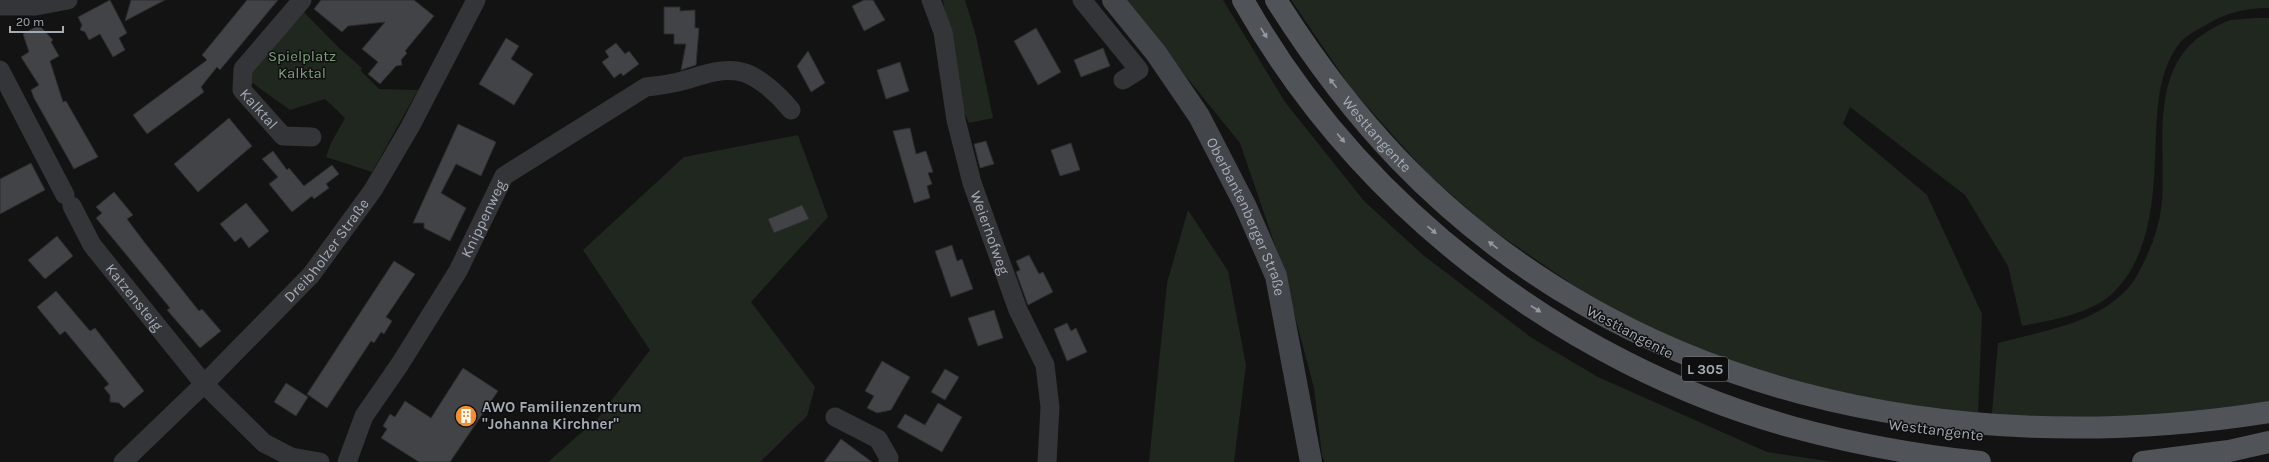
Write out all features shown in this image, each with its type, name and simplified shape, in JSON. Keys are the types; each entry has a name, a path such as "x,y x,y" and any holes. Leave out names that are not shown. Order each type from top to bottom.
{"main road":[{"name":"Oberbantenberger Straße","path":"1113,0 1156,52 1199,116 1245,205 1273,269 1311,462"},
{"name":"Westtangente","path":"1243,0 1277,54 1306,95 1372,173 1408,209 1446,242 1513,293 1566,328 1652,374 1724,404 1790,427 1886,450 1980,462"},
{"name":"Westtangente","path":"1276,0 1328,77 1364,122 1399,160 1468,225 1512,260 1583,308 1639,339 1690,363 1770,394 1824,410 1880,423 1971,436 2064,440 2111,438 2184,429 2269,412"},
{"path":"2143,462 2222,452 2269,442"}],"street":[{"path":"0,6 36,6 68,0"},
{"name":"Kalktal","path":"302,0 243,69 242,90 283,136 312,137"},
{"name":"Dreibholzer Straße","path":"123,462 204,384 311,275 366,202 410,127 476,0"},
{"name":"Weierhofweg","path":"931,0 943,32 956,120 972,183 1018,310 1045,365 1050,407 1047,462"},
{"path":"1082,0 1139,70 1123,80"},
{"name":"Katzensteig","path":"0,70 92,245 204,384 264,443 291,457 320,462"},
{"name":"Knippenweg","path":"347,462 364,416 400,364 458,271 504,176 646,87 673,83 720,71 736,71 746,73 779,94 791,110"},
{"path":"835,416 878,439 889,458 888,462"}],"green space":[{"path":"943,0 965,0 976,36 993,118 969,123 960,104"},
{"path":"1124,0 1223,0 1285,102 1364,201 1423,255 1532,338 1598,377 1767,452 1834,462 1325,462 1322,456 1314,388 1280,260 1240,143"},
{"path":"1291,0 2269,0 2269,8 2244,10 2221,17 2184,38 2172,54 2163,76 2161,87 2152,197 2145,238 2138,257 2128,275 2115,291 2106,299 2084,311 2071,315 2022,326 2008,266 1965,195 1850,107 1843,124 1927,195 1982,314 1978,415 1974,424 1724,367 1608,309 1487,226 1427,173 1353,91"},
{"name":"Spielplatz Kalktal","path":"300,8 339,48 362,68 361,71 379,89 418,90 372,172 326,157 331,143 345,118 325,99 290,110 244,77"},
{"path":"2269,18 2269,403 2232,411 1991,424 1998,343 2051,330 2085,318 2101,310 2115,300 2133,282 2150,249 2160,217 2163,179 2162,134 2164,111 2167,89 2174,69 2185,50 2202,35 2220,24 2231,20"},
{"path":"798,135 828,217 751,302 815,387 807,416 760,462 548,462 598,418 650,350 583,250 684,157"},
{"path":"1188,210 1228,271 1246,365 1234,462 1149,462 1167,283"}],"building":[{"path":"110,0 127,33 119,38 125,50 113,57 100,34 89,40 85,32 80,30 82,25 78,17"},
{"path":"131,0 165,0 125,21"},
{"path":"247,0 278,0 220,70 217,67 201,87 204,92 147,134 133,115 207,60 202,55"},
{"path":"321,0 414,0 434,16 405,51 407,53 401,60 402,65 396,66 380,84 368,74 378,62 362,49 385,22 348,26 342,32 314,9"},
{"path":"864,0 873,0 885,20 864,31 852,6"},
{"path":"664,7 680,7 680,11 695,10 695,28 699,28 696,65 681,70 686,44 674,44 674,34 664,34"},
{"path":"39,25 53,40 51,42 59,56 50,61 63,102 66,101 98,157 74,169 34,98 31,90 39,85 21,57 29,52 23,34"},
{"path":"1036,28 1061,72 1038,85 1014,41"},
{"path":"506,38 519,46 511,59 533,74 514,105 479,84"},
{"path":"616,43 625,54 629,51 639,64 623,76 621,73 614,78 602,62 609,57 605,51"},
{"path":"1103,48 1110,66 1081,77 1074,60"},
{"path":"808,51 825,83 811,92 797,66"},
{"path":"900,62 909,91 886,99 877,70"},
{"path":"229,118 252,146 198,192 174,164"},
{"path":"458,124 496,142 481,176 456,164 441,193 466,208 450,241 424,228 424,223 413,223"},
{"path":"910,128 916,154 926,151 933,172 928,173 932,184 927,186 930,198 914,203 893,131"},
{"path":"986,141 994,164 980,168 974,144"},
{"path":"1071,143 1080,170 1060,176 1051,150"},
{"path":"273,151 287,170 289,168 304,186 332,165 339,174 326,184 329,188 314,199 312,196 292,212 269,184 278,177 262,159"},
{"path":"31,163 45,190 0,214 0,179"},
{"path":"114,192 133,215 127,219 145,243 199,311 202,309 221,331 200,348 167,310 170,308 96,218 102,213 96,207"},
{"path":"246,203 269,231 249,248 241,237 235,242 220,224"},
{"path":"802,205 809,219 774,233 768,219"},
{"path":"57,236 73,256 45,279 28,260"},
{"path":"952,245 957,261 962,259 973,289 951,297 935,251"},
{"path":"1029,255 1039,274 1043,272 1053,292 1028,305 1016,272 1020,270 1016,261"},
{"path":"394,261 415,274 386,317 392,321 384,334 381,332 374,343 371,341 327,408 307,394"},
{"path":"56,291 90,331 95,328 144,391 124,408 119,403 110,402 110,395 104,388 109,384 65,331 60,335 37,307"},
{"path":"994,310 1003,338 978,346 968,318"},
{"path":"1067,323 1071,331 1076,328 1087,352 1067,361 1054,329"},
{"path":"882,361 910,377 891,410 877,413 867,408 874,396 865,391"},
{"name":"AWO Familienzentrum \"Johanna Kirchner\"","path":"463,368 498,391 450,462 419,462 381,438 387,429 383,426 390,414 395,417 405,401 431,418"},
{"path":"945,369 959,377 945,400 931,392"},
{"path":"286,383 308,397 296,416 274,402"},
{"path":"938,403 962,417 942,452 897,427 905,414 925,425"},
{"path":"841,439 872,462 824,462"}],"place":[{"name":"AWO Familienzentrum \"Johanna Kirchner\"","path":"466,416"}]}
